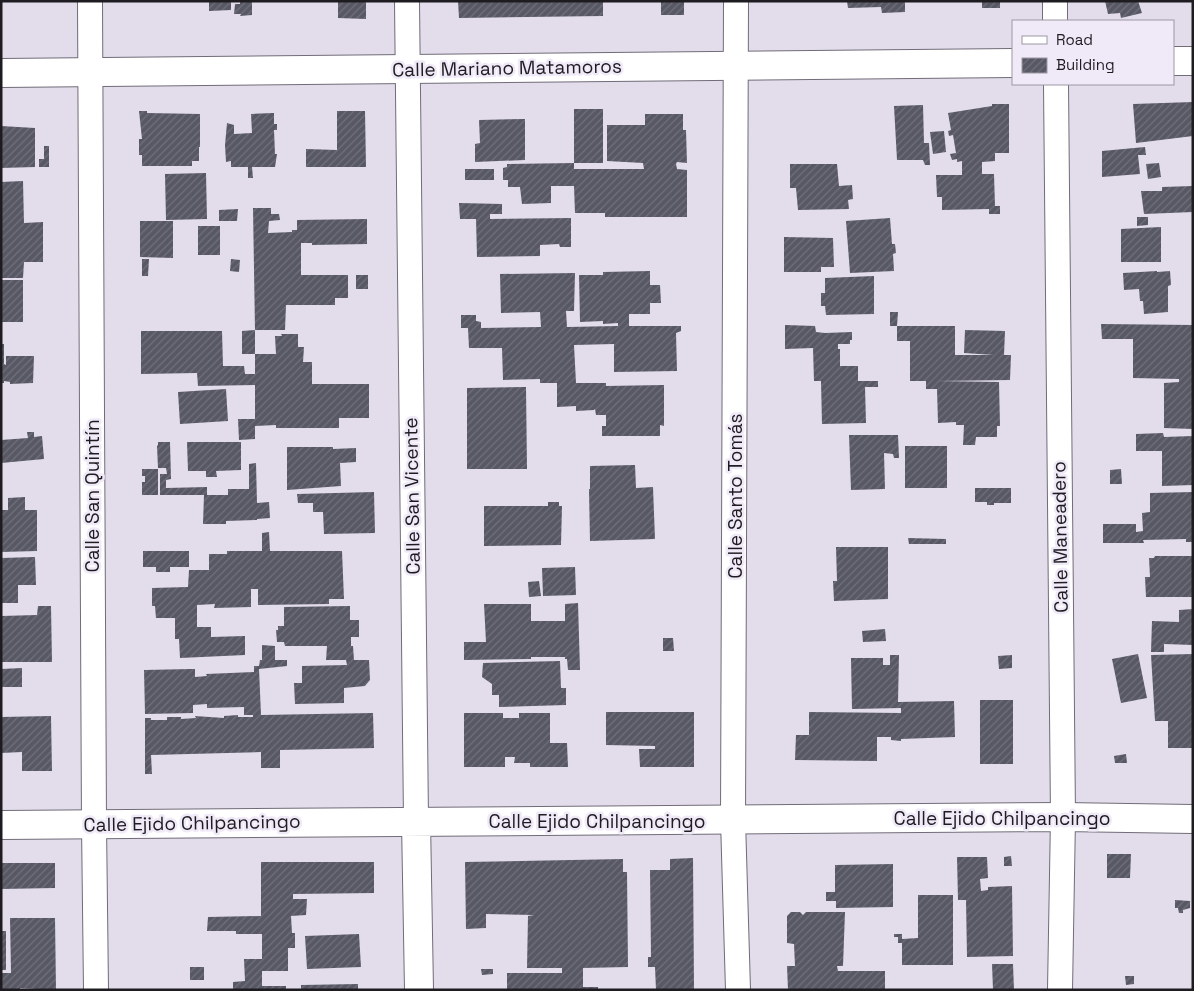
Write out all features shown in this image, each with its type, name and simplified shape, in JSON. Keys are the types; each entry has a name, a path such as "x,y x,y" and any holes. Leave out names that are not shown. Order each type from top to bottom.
{"street":[{"name":"Calle San Quintín","path":"90,1 96,990"},
{"name":"Calle San Vicente","path":"407,1 419,990"},
{"name":"Calle Santo Tomás","path":"736,1 733,820 738,990"},
{"path":"1055,1 1055,20"},
{"path":"1174,61 1193,61"},
{"name":"Calle Mariano Matamoros","path":"1,73 1012,63"},
{"name":"Calle Maneadero","path":"1056,85 1063,817 1060,990"},
{"name":"Calle Ejido Chilpancingo","path":"1,825 1063,817 1193,818"}],"building":[{"path":"209,1 231,1 231,10 209,11"},
{"path":"240,1 252,1 252,15 240,16 241,14 234,14 235,4 240,4"},
{"path":"338,1 366,1 366,19 338,18"},
{"path":"458,1 603,1 603,16 459,18"},
{"path":"661,1 684,1 684,15 661,15"},
{"path":"847,1 905,1 905,12 882,13 881,7 848,8"},
{"path":"982,1 1000,1 1000,8 982,8"},
{"path":"1105,1 1138,1 1142,13 1121,18 1120,13 1108,14"},
{"path":"1193,102 1193,136 1136,143 1133,104"},
{"path":"992,104 1009,104 1009,153 995,153 995,161 982,162 982,174 994,174 995,206 1000,206 1000,214 989,214 989,209 942,210 942,197 937,197 936,175 962,175 962,161 952,160 950,154 956,153 953,135 949,136 948,131 951,130 948,113 992,106"},
{"path":"923,105 924,143 929,143 930,165 925,165 923,160 897,160 894,106"},
{"path":"574,109 603,109 603,163 574,163"},
{"path":"139,111 147,111 147,113 200,114 199,161 192,161 192,166 142,166 142,155 139,155 139,139 142,139"},
{"path":"337,111 365,111 366,167 306,167 306,149 337,150"},
{"path":"274,113 274,124 277,124 277,130 274,130 275,154 277,154 275,167 252,167 253,178 248,178 248,167 231,167 231,161 226,162 227,123 234,125 234,134 252,133 251,114"},
{"path":"645,114 683,114 683,130 686,130 687,163 677,162 676,164 677,169 687,170 687,217 605,217 605,213 575,213 574,186 551,186 551,203 522,204 520,187 508,187 508,180 503,180 503,168 507,167 507,164 574,163 574,169 644,169 643,163 607,161 607,125 645,125"},
{"path":"525,119 525,160 475,162 475,144 480,143 479,120"},
{"path":"1,126 35,128 35,167 1,168"},
{"path":"944,131 946,152 933,154 930,132"},
{"path":"44,146 49,146 49,167 39,167 39,159 44,159"},
{"path":"1145,147 1146,155 1138,155 1140,174 1102,177 1102,151"},
{"path":"1159,163 1161,177 1148,179 1146,164"},
{"path":"790,164 837,164 839,186 852,185 853,199 848,200 849,209 798,210 796,188 790,188"},
{"path":"465,169 494,169 494,180 465,180"},
{"path":"206,173 207,219 166,220 165,174"},
{"path":"23,181 24,223 43,222 43,262 24,262 23,278 1,278 1,182"},
{"path":"1193,186 1193,212 1144,214 1141,191 1162,191 1162,187"},
{"path":"459,203 502,204 502,214 490,214 490,219 571,218 571,247 560,247 559,244 540,245 540,256 477,257 476,219 460,219"},
{"path":"253,208 271,208 271,214 279,214 280,220 269,221 268,233 297,230 297,220 367,219 367,244 312,245 312,243 301,243 301,275 348,275 348,298 335,298 335,305 286,305 285,330 255,330"},
{"path":"238,209 237,221 219,221 219,210"},
{"path":"1137,217 1148,217 1148,225 1137,226"},
{"path":"890,218 892,244 895,244 896,253 893,254 894,271 850,273 846,221"},
{"path":"140,221 173,221 173,258 140,257"},
{"path":"198,226 220,226 220,255 198,255"},
{"path":"1161,227 1161,262 1121,262 1121,229"},
{"path":"784,237 833,238 834,267 821,267 821,272 784,272"},
{"path":"142,259 149,259 148,276 142,276"},
{"path":"231,259 240,260 239,272 230,271"},
{"path":"650,271 650,285 660,285 661,303 650,303 650,314 629,314 629,326 681,326 681,331 676,333 677,371 614,372 614,344 574,345 576,383 606,383 606,386 664,385 664,426 660,425 660,436 602,436 602,426 606,426 606,415 596,415 595,409 576,411 576,406 557,407 557,383 540,383 540,379 503,380 502,348 469,348 468,328 461,328 461,315 476,315 476,321 481,322 481,328 541,327 540,312 501,313 500,274 575,273 574,311 566,311 567,327 618,326 618,323 603,324 603,321 580,322 579,275 603,275 603,272"},
{"path":"1170,271 1171,285 1168,286 1168,312 1144,314 1143,301 1140,301 1139,289 1124,290 1123,273"},
{"path":"356,275 368,275 368,289 356,289"},
{"path":"874,276 874,314 826,315 825,306 821,306 821,293 825,293 825,278"},
{"path":"1,280 23,280 23,322 1,322"},
{"path":"890,312 898,312 897,326 890,326"},
{"path":"1101,324 1193,325 1193,429 1164,428 1164,383 1179,382 1179,379 1133,378 1133,339 1102,339"},
{"path":"785,325 815,326 816,332 825,333 852,332 850,344 838,344 838,349 840,349 840,366 858,366 858,381 878,381 878,387 865,387 866,423 822,424 821,381 814,381 813,348 785,349"},
{"path":"897,326 955,326 955,355 994,355 964,353 965,330 1005,331 1004,355 1011,355 1010,380 937,381 999,382 1000,426 997,426 997,437 976,437 975,445 963,445 964,425 956,425 956,422 938,423 937,389 926,389 926,381 910,381 910,341 897,341"},
{"path":"255,330 255,354 242,354 242,331"},
{"path":"141,331 222,331 223,366 244,366 245,374 255,374 255,354 276,354 275,336 298,334 298,347 304,347 303,362 312,362 312,384 369,384 369,418 339,418 339,428 255,426 255,439 239,440 238,419 255,419 255,385 198,386 197,373 141,374"},
{"path":"1,344 4,344 4,364 6,365 6,356 34,356 33,383 10,384 10,382 4,381 4,383 1,383"},
{"path":"526,387 527,469 467,469 467,388"},
{"path":"226,389 228,421 180,424 178,392"},
{"path":"27,432 34,432 34,437 42,436 44,459 1,463 1,440 28,438"},
{"path":"1163,433 1164,437 1193,436 1193,485 1162,486 1162,451 1136,451 1136,434"},
{"path":"849,435 898,435 899,458 894,458 893,454 884,453 885,489 851,490"},
{"path":"158,442 170,442 171,479 166,480 166,488 207,487 207,495 228,495 228,489 249,489 249,464 256,463 257,503 269,502 270,518 226,521 226,524 203,524 204,495 160,495 160,474 167,474 166,468 158,468"},
{"path":"187,442 241,442 241,470 216,471 217,477 206,477 206,471 188,471"},
{"path":"905,446 947,446 947,488 905,488"},
{"path":"287,447 356,448 356,462 340,463 341,486 287,490"},
{"path":"635,465 636,488 653,487 655,539 590,541 590,466"},
{"path":"142,469 158,469 158,495 142,495 142,482 145,482 145,476 142,476"},
{"path":"1121,469 1122,484 1110,484 1110,470"},
{"path":"975,488 1011,488 1011,503 987,505 987,502 975,502"},
{"path":"374,492 375,533 324,534 323,512 313,512 313,503 298,503 297,494"},
{"path":"1193,492 1193,542 1186,542 1186,539 1143,540 1144,543 1103,543 1103,524 1136,524 1136,532 1143,531 1142,513 1150,512 1150,493"},
{"path":"25,497 25,510 37,510 37,551 1,552 1,510 8,510 8,498"},
{"path":"548,502 559,502 559,506 562,506 561,545 484,546 484,506 548,506"},
{"path":"269,532 270,551 342,551 344,599 329,599 329,604 258,605 258,589 251,589 251,607 214,608 215,604 197,605 197,627 211,627 211,637 245,636 245,655 180,658 179,639 175,639 175,618 156,618 155,606 152,606 152,588 188,587 189,570 209,570 209,554 227,554 227,551 262,551 262,533"},
{"path":"908,538 946,539 946,544 909,544"},
{"path":"836,547 888,547 888,599 834,601 833,581 837,581"},
{"path":"143,551 189,551 189,567 170,567 170,572 156,572 156,567 143,567"},
{"path":"1155,556 1193,556 1193,597 1146,597 1145,577 1150,577 1149,558 1154,558"},
{"path":"35,557 36,585 18,585 18,603 1,603 1,558"},
{"path":"575,567 576,595 543,596 542,568"},
{"path":"539,581 541,596 529,597 528,582"},
{"path":"578,603 580,670 568,670 565,657 464,660 464,642 486,642 484,604 531,604 531,621 565,621 565,604"},
{"path":"38,606 51,606 52,662 1,662 1,616 37,615"},
{"path":"350,606 350,620 359,620 359,637 351,637 354,660 369,660 370,680 365,686 344,688 344,703 295,704 294,683 302,683 302,666 347,665 346,660 326,660 327,646 285,646 284,642 277,642 276,630 278,630 278,626 284,626 284,607"},
{"path":"1193,609 1193,645 1164,644 1164,652 1151,652 1152,621 1179,622 1179,610"},
{"path":"885,629 886,641 863,642 862,631"},
{"path":"663,638 673,638 674,651 663,651"},
{"path":"262,645 275,646 275,660 287,660 287,666 259,669 261,715 373,713 374,748 280,750 280,768 261,768 261,752 151,755 152,774 145,774 145,718 167,720 167,717 181,717 181,719 196,718 195,716 224,718 224,716 238,715 238,717 253,717 253,715 244,715 244,707 207,708 207,704 193,705 193,713 145,714 144,670 195,669 195,677 207,676 206,674 254,672 254,666 259,666 260,660 262,660"},
{"path":"1138,654 1147,698 1121,703 1112,659"},
{"path":"1193,654 1193,748 1168,748 1168,721 1155,721 1151,655"},
{"path":"890,655 899,655 898,702 954,701 955,737 901,739 901,741 891,740 891,737 877,737 877,761 795,760 796,735 809,735 809,712 901,713 901,708 852,709 851,658 883,658 883,665 890,665"},
{"path":"1012,655 1012,668 999,669 998,656"},
{"path":"560,661 561,688 566,688 566,705 499,707 499,695 492,695 492,684 482,677 483,663"},
{"path":"22,668 22,687 1,687 1,669"},
{"path":"980,700 1013,700 1013,764 980,764"},
{"path":"606,712 694,712 694,767 640,767 639,749 655,749 655,746 606,745"},
{"path":"464,713 503,713 503,718 519,718 519,713 550,713 550,743 567,743 568,767 530,767 530,763 514,763 515,757 505,757 505,767 464,767"},
{"path":"51,716 52,771 22,771 22,752 1,753 1,717"},
{"path":"1126,754 1127,763 1115,763 1114,756"},
{"path":"1107,854 1131,854 1130,878 1107,878"},
{"path":"1011,856 1012,866 1004,866 1004,857"},
{"path":"957,857 987,857 988,878 980,879 981,891 988,890 988,887 1012,886 1013,956 967,957 966,900 958,900"},
{"path":"693,858 694,989 656,990 655,967 648,967 648,957 651,957 650,870 670,870 670,859"},
{"path":"623,859 623,872 627,872 628,967 583,968 583,987 598,987 598,990 507,990 507,973 562,973 562,968 527,968 528,916 534,915 486,914 486,928 466,929 465,862"},
{"path":"261,862 374,862 374,893 293,894 293,899 307,899 306,915 291,916 292,933 295,933 295,948 288,948 288,971 262,971 262,986 286,986 286,990 233,990 233,982 245,981 244,959 262,959 262,934 236,934 236,931 207,931 208,917 261,916"},
{"path":"1,863 55,863 55,888 1,889"},
{"path":"893,864 893,907 836,908 836,901 826,901 826,892 835,892 835,865"},
{"path":"918,895 953,895 953,965 902,965 902,943 898,943 898,937 894,937 894,934 902,934 902,939 918,938"},
{"path":"1175,900 1190,901 1190,908 1183,910 1183,913 1179,913 1178,908 1175,908"},
{"path":"791,912 800,912 803,915 806,912 845,912 843,966 837,966 838,971 885,971 885,990 788,990 787,966 795,966 794,944 787,943 787,916"},
{"path":"10,918 55,918 56,990 20,988 20,990 1,990 1,973 11,973"},
{"path":"1,931 6,931 6,970 1,970"},
{"path":"359,934 361,967 307,969 305,936"},
{"path":"992,964 1013,964 1014,990 993,990"},
{"path":"190,967 204,967 204,980 190,980"},
{"path":"481,969 493,969 493,974 482,975"},
{"path":"1125,976 1134,976 1134,984 1126,985"},
{"path":"358,984 358,990 301,990 301,985"}]}
